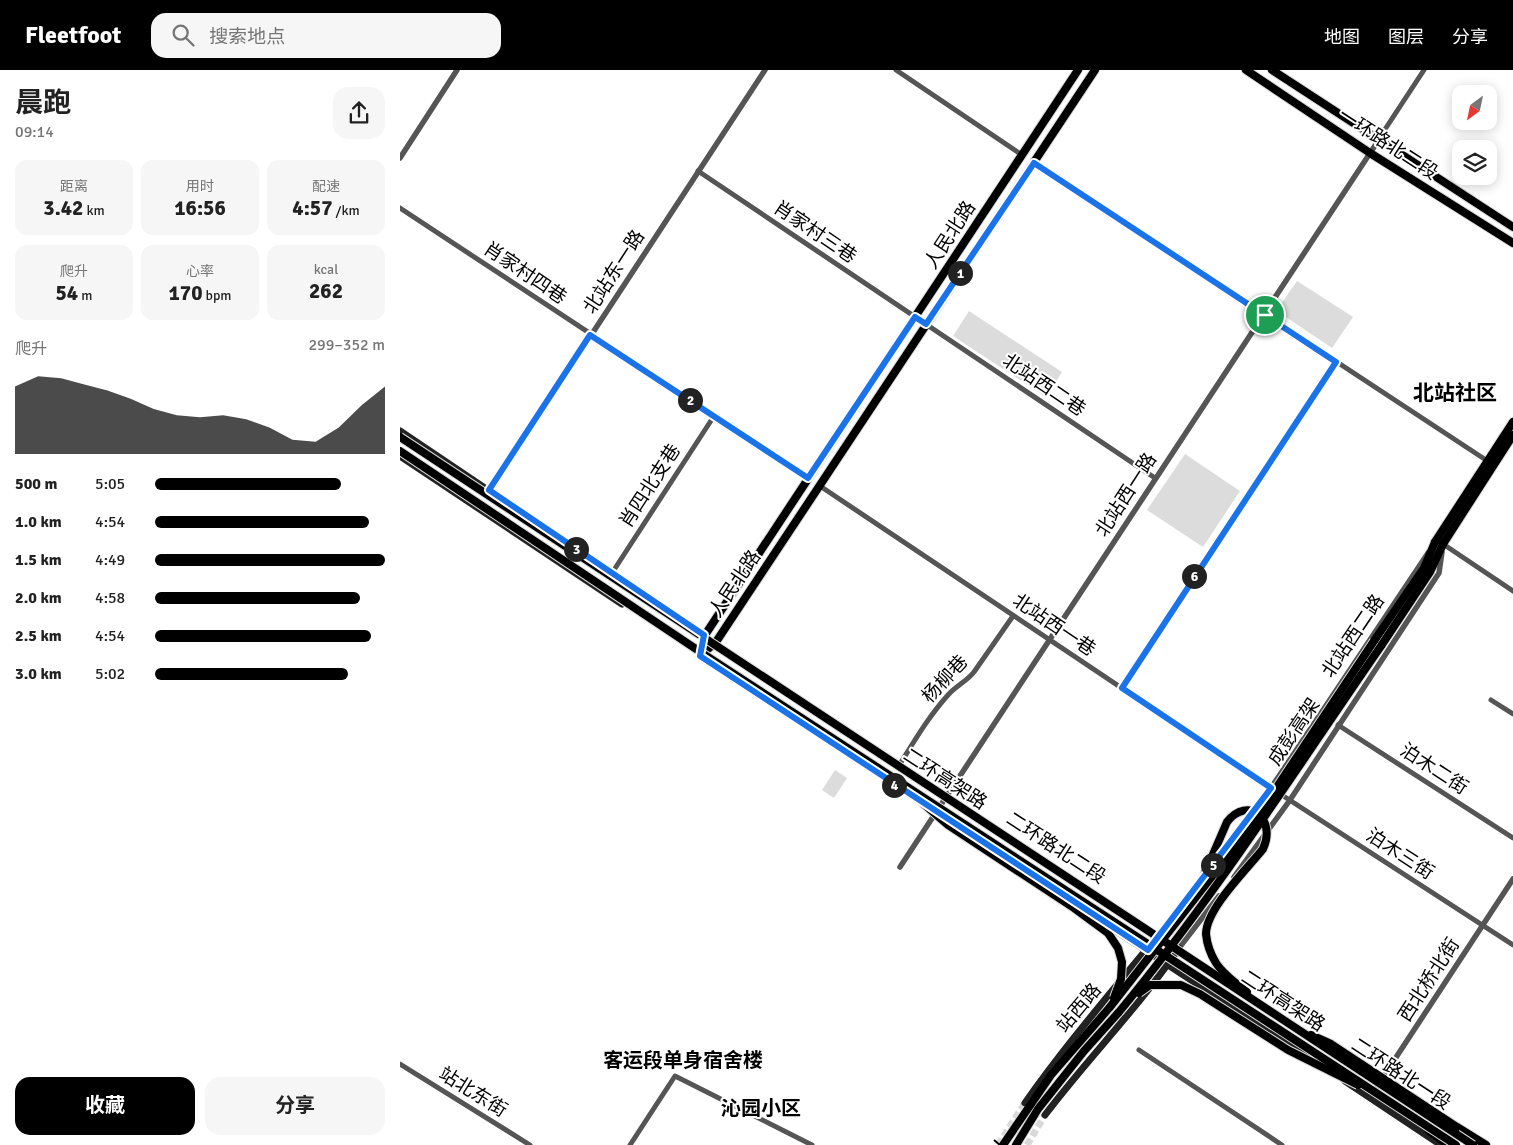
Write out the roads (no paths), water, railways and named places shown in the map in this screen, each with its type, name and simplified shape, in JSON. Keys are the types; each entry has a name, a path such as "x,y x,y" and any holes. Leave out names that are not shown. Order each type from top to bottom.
{"main road":[{"name":"人民北路","path":"700,656 704,635 1078,70"},
{"name":"人民北路","path":"700,656 716,642 1095,70"},
{"name":"一环路北二段","path":"1246,70 1370,153 1513,244"},
{"name":"一环路北二段","path":"1272,70 1378,141 1513,227"},
{"name":"北站西二路","path":"1491,463 1513,422"},
{"name":"二环路北二段","path":"400,430 704,635 1179,948"},
{"name":"北站西二路","path":"1438,543 1491,463 1513,435"},
{"name":"二环高架路","path":"400,437 1473,1145"},
{"name":"二环高架路","path":"400,451 705,655 880,767 1456,1145"},
{"name":"二环路北二段","path":"400,456 936,813 1168,964"},
{"path":"1378,643 1438,543"},
{"name":"成彭高架","path":"1003,1145 1051,1075 1110,1006 1249,829 1378,643"},
{"name":"成彭高架","path":"1119,1012 1145,980 1253,834 1378,643"},
{"path":"880,767 948,825 1086,916 1108,933 1118,948 1122,962 1121,979 1110,1006"},
{"name":"北站西二路","path":"1160,935 1271,788"},
{"path":"1191,904 1226,822 1233,814 1242,810 1254,812 1266,824 1267,839 1263,849 1217,906 1206,934 1209,950 1217,965 1273,1014"},
{"name":"站西路","path":"1025,1103 1072,1040 1160,935"},
{"path":"1045,1115 1179,948"},
{"name":"二环路北一段","path":"1179,948 1479,1145"},
{"name":"二环路北一段","path":"1168,964 1441,1145"},
{"path":"1016,1145 1038,1109 1119,1012 1150,985 1181,985 1200,994 1288,1050 1381,1096 1448,1145"},
{"path":"1283,1020 1331,1044 1486,1145"}],"street":[{"path":"400,158 457,70"},
{"name":"北站东一路","path":"489,490 765,70"},
{"path":"896,70 1022,155"},
{"path":"1378,141 1424,70"},
{"name":"北站西一路","path":"900,867 1378,141"},
{"path":"1034,163 1491,463"},
{"name":"肖家村三巷","path":"698,171 915,317"},
{"name":"肖家村四巷","path":"400,208 808,478"},
{"name":"北站西二巷","path":"915,317 1155,478"},
{"path":"1122,688 1336,362"},
{"name":"肖四北支巷","path":"612,573 714,416"},
{"name":"北站西一巷","path":"820,486 1271,788"},
{"path":"1438,543 1513,591"},
{"name":"北站西二路","path":"1179,948 1258,847 1439,573 1438,543"},
{"name":"北站西二路","path":"1271,788 1438,543"},
{"name":"杨柳巷","path":"900,764 936,710 959,684 968,679 974,672 1013,616"},
{"path":"1491,700 1513,714"},
{"name":"泊木二街","path":"1338,725 1513,838"},
{"name":"泊木三街","path":"1271,788 1513,945"},
{"name":"西北桥北街","path":"1369,1098 1513,879"},
{"path":"1138,1050 1282,1145"},
{"name":"站北东街","path":"400,1064 530,1145"},
{"path":"630,1145 674,1076 812,1145"}],"tunnel":[{"path":"998,1145 1025,1103"},
{"path":"1027,1145 1045,1115"}],"railway":[{"path":"994,1140 1000,1145"}],"district":[{"name":"北站社区","path":"1455,393"},
{"name":"客运段单身宿舍楼","path":"683,1060"},
{"name":"沁园小区","path":"761,1108"}]}
